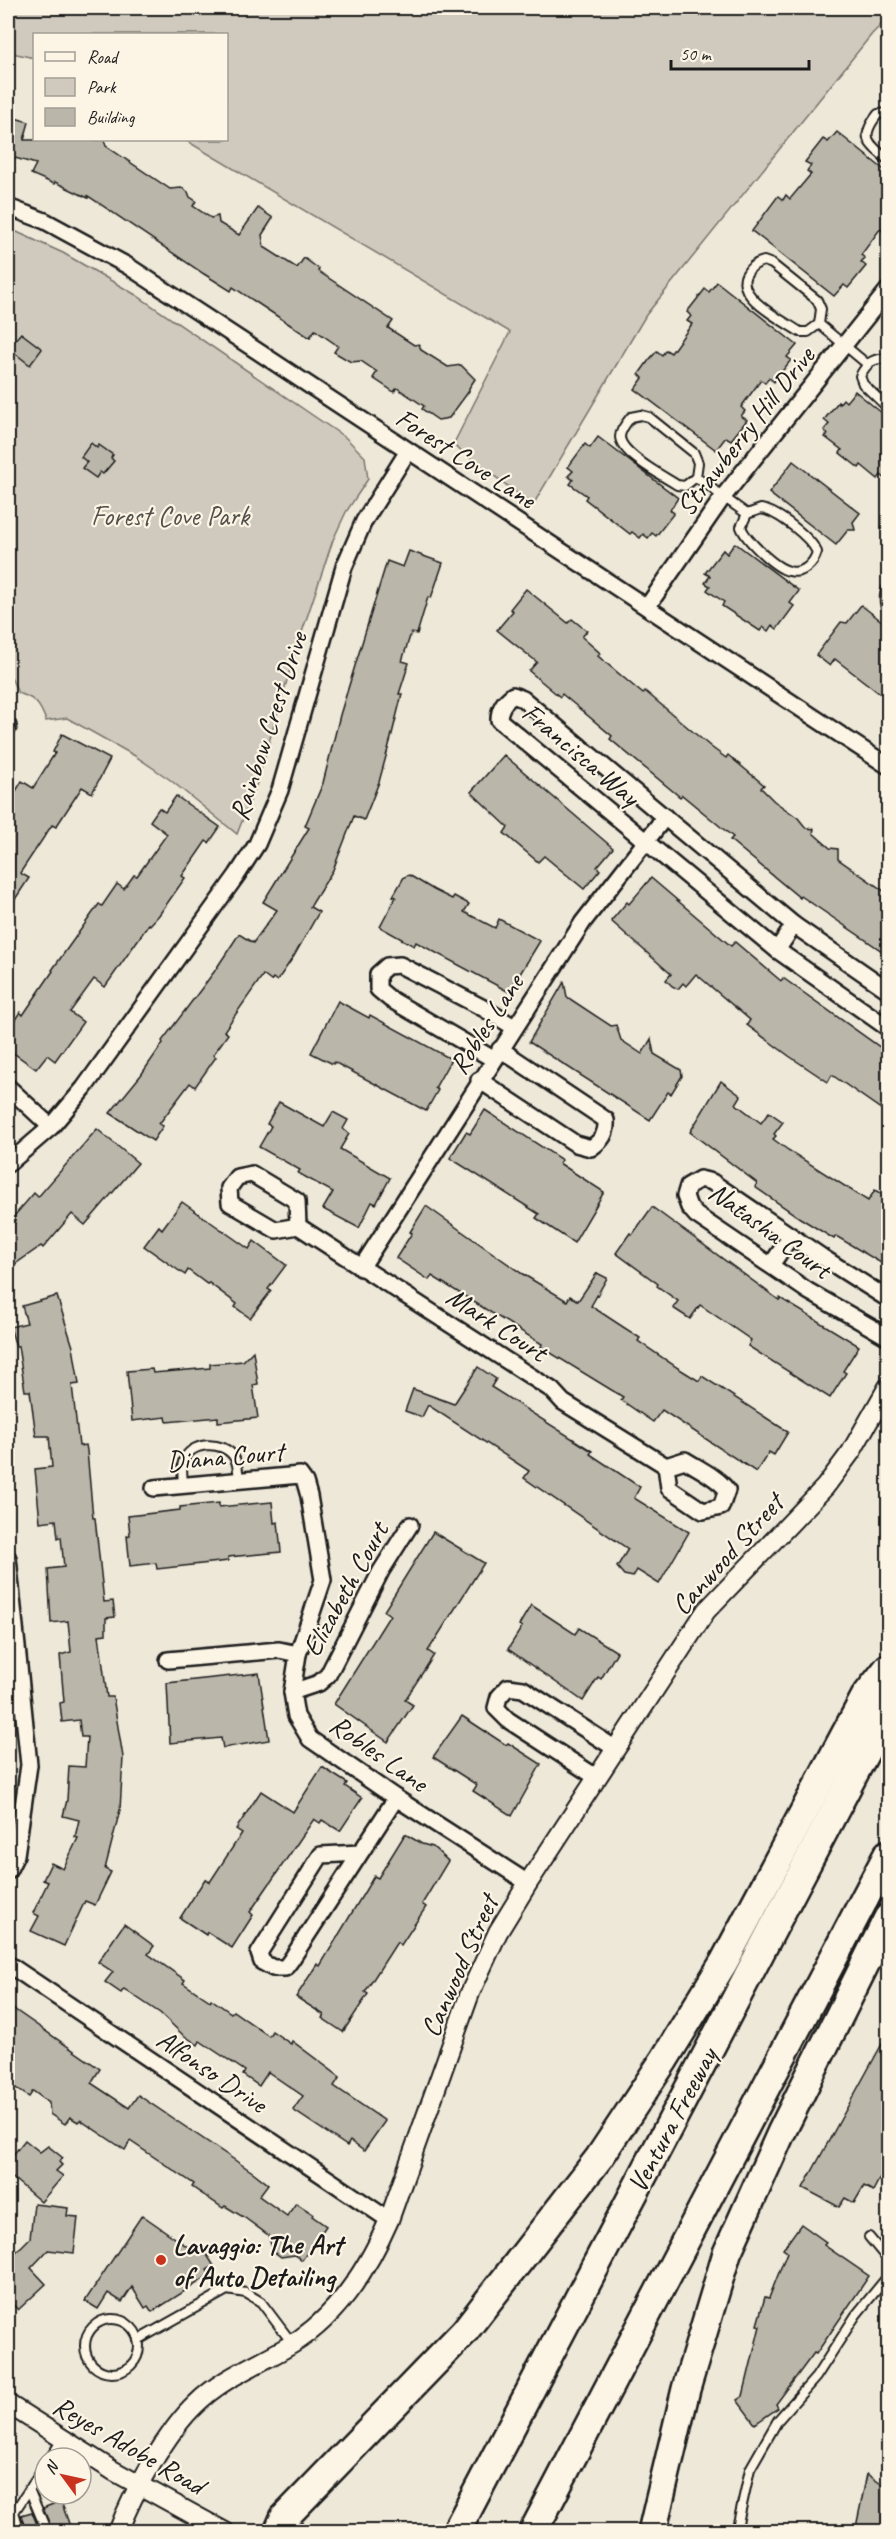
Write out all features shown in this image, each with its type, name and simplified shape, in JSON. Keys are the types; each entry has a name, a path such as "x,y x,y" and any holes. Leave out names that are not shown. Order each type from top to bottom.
{"highway":[{"path":"278,2532 284,2518 464,2332 598,2158 664,2060 724,1962 864,1697 888,1668"},
{"name":"Ventura Freeway","path":"456,2532 888,1710"},
{"path":"533,2532 888,1854"},
{"path":"652,2532 686,2389 727,2253 781,2133 888,1918"}],"street":[{"name":"Forest Cove Lane","path":"8,207 45,220 128,266 888,766"},
{"name":"Strawberry Hill Drive","path":"647,607 723,497 888,290"},
{"name":"Rainbow Crest Drive","path":"8,1164 51,1127 84,1088 257,844 280,790 344,567 364,521 408,451"},
{"name":"Francisca Way","path":"888,990 794,925 523,699 513,695 506,701 499,712 499,720 777,950 888,1028"},
{"name":"Robles Lane","path":"361,1268 479,1080 583,922 665,817"},
{"path":"777,950 794,925"},
{"path":"479,1080 576,1144 591,1148 602,1140 606,1120 496,1054 390,999 378,989 378,974 387,966 400,965 483,1008 514,1027"},
{"path":"8,1087 51,1127"},
{"path":"252,1174 297,1201 298,1226 276,1230 230,1203 228,1188 237,1177 252,1174"},
{"name":"Natasha Court","path":"888,1299 712,1182 700,1179 688,1186 685,1196 689,1207 696,1215 808,1291 888,1337"},
{"name":"Mark Court","path":"298,1226 552,1390 563,1402 666,1466"},
{"path":"771,1265 791,1236"},
{"name":"Canwood Street","path":"118,2532 171,2432 196,2403 232,2375 292,2343 322,2319 349,2292 374,2254 389,2220 470,1993 498,1932 706,1611 825,1487 851,1452 888,1386"},
{"name":"Robles Lane","path":"300,1475 305,1482 309,1496 323,1580 298,1654 292,1692 296,1716 310,1739 396,1798 528,1883"},
{"name":"Diana Court","path":"154,1488 300,1475"},
{"name":"Elizabeth Court","path":"292,1692 319,1683 328,1675 381,1570 410,1525"},
{"path":"8,1558 30,1766 16,1856 8,1871"},
{"path":"168,1660 279,1650 298,1654"},
{"path":"597,1777 508,1720 496,1708 499,1697 508,1687 523,1689 616,1749"},
{"path":"360,1853 321,1855 260,1953 262,1962 273,1968 285,1968 396,1798"},
{"name":"Alfonso Drive","path":"8,1964 389,2220"},
{"name":"Reyes Adobe Road","path":"8,2404 62,2440 225,2532"}],"lane":[{"path":"888,113 878,114 866,134 870,145 888,160"},
{"path":"764,261 772,264 817,300 821,309 819,324 808,332 800,332 770,313 747,294 743,283 746,273 754,264 764,261"},
{"path":"819,324 867,364"},
{"path":"888,359 880,358 867,364 860,376 863,384 888,408"},
{"path":"641,415 649,417 694,453 698,463 696,477 685,486 677,485 624,448 620,437 632,417 641,415"},
{"path":"696,477 747,514"},
{"path":"761,509 771,510 813,543 817,552 810,566 800,571 789,572 769,559 744,535 741,527 747,514 761,509"},
{"path":"888,587 885,592 888,610"},
{"path":"183,1485 182,1463 186,1456 195,1449 214,1444 225,1449 236,1460 239,1479"},
{"path":"869,2237 888,2260"},
{"path":"736,2532 750,2469 778,2420 816,2377 856,2315 888,2276"},
{"path":"138,2340 227,2290 246,2294 261,2302 292,2343"},
{"path":"105,2320 122,2321 129,2326 138,2340 135,2358 122,2371 104,2372 96,2368 86,2353 87,2336 97,2324 105,2320"},
{"path":"58,2446 62,2440"},
{"path":"20,2532 14,2512 33,2483"},
{"path":"29,2489 47,2532"}],"green space":[{"path":"8,8 888,8 888,18 872,34 646,315 533,505 453,445 510,332 187,141 228,141 228,33 33,33 33,58 8,52"},
{"name":"Forest Cove Park","path":"8,228 63,253 136,295 346,438 365,457 368,479 346,512 333,540 295,653 257,783 237,834 169,779 135,756 67,718 46,721 36,702 18,693 8,671"}],"building":[{"path":"8,116 29,122 24,140 104,141 106,146 170,189 182,188 188,192 190,197 196,201 193,206 211,218 218,216 219,223 239,235 258,208 273,218 262,235 264,247 297,268 304,258 319,269 318,271 393,321 388,328 414,345 419,344 421,350 448,367 461,365 475,379 449,418 438,420 422,409 424,406 397,388 394,392 373,378 377,372 361,361 351,362 334,352 338,346 315,330 310,337 307,336 233,287 231,291 204,274 88,196 88,198 55,182 54,184 31,174 36,164 8,156"},
{"path":"837,132 888,173 888,236 880,229 861,255 865,258 861,262 866,266 848,288 844,285 834,296 752,231 778,196 783,200 786,195 790,199 811,174 807,171 811,165 805,162 823,139 828,142"},
{"path":"717,282 797,345 787,357 791,360 774,382 769,378 765,383 761,380 741,407 745,411 741,416 747,420 731,440 726,437 716,450 635,389 643,378 639,374 657,351 662,355 666,350 671,353 692,324 687,321 691,316 687,312 705,289 709,292"},
{"path":"21,333 42,349 30,365 8,348"},
{"path":"855,391 888,418 888,481 881,475 878,479 861,465 859,468 840,453 842,450 825,437 828,434 824,430 829,424 824,420 838,402 839,404 843,399 846,402"},
{"path":"598,437 678,498 670,510 674,513 656,536 652,533 648,538 643,534 640,538 632,532 630,534 585,499 587,496 570,484 573,480 568,476 573,471 568,467 585,444 590,448"},
{"path":"91,443 97,448 99,445 113,455 111,458 114,461 103,474 100,472 96,478 82,468 87,462 81,457"},
{"path":"793,461 860,513 853,522 855,530 848,530 836,545 769,493"},
{"path":"735,543 799,591 790,603 794,606 777,629 772,625 768,631 763,627 760,631 722,606 724,602 707,590 710,586 705,583 710,576 705,573 723,550 727,554"},
{"path":"409,551 443,563 431,598 428,597 417,634 411,633 402,661 409,663 399,694 402,694 379,782 364,820 354,816 333,870 310,907 319,912 294,956 277,981 273,978 271,981 263,975 224,1031 228,1034 213,1055 216,1057 195,1087 190,1083 159,1124 163,1126 153,1141 110,1113 141,1075 163,1043 162,1041 214,972 239,934 253,943 277,910 263,902 309,828 305,826 323,783 340,715 387,561 403,567"},
{"path":"526,589 568,623 572,619 587,631 582,637 600,653 598,656 643,694 645,691 711,747 726,758 728,755 764,785 761,788 774,801 798,818 806,828 814,829 813,833 830,848 838,849 838,859 888,894 888,955 801,896 800,898 730,840 733,837 610,739 612,736 562,694 560,697 529,671 537,662 497,630 513,611 510,609"},
{"path":"861,605 888,626 888,700 835,659 830,666 816,655 841,622 847,623"},
{"path":"62,734 110,759 92,793 82,787 56,827 52,825 20,873 29,878 8,910 8,804 22,781 33,788 55,753 53,752"},
{"path":"504,755 613,848 597,867 600,870 584,889 544,856 538,862 504,833 508,827 471,792"},
{"path":"176,796 220,827 209,843 206,841 182,876 185,878 159,915 149,924 105,987 94,979 70,1012 83,1022 55,1061 47,1055 36,1069 8,1049 8,1030 20,1012 23,1015 99,904 102,906 117,884 124,889 134,875 137,876 167,834 150,821 159,808 165,812"},
{"path":"409,875 452,899 454,896 469,904 464,912 495,928 499,919 540,941 509,992 416,942 414,946 380,927 396,897 393,896 404,877"},
{"path":"651,878 731,946 735,942 781,981 783,978 888,1053 888,1114 832,1075 828,1082 789,1056 747,1025 750,1020 696,974 686,986 683,983 678,989 672,986 666,980 671,974 611,921"},
{"path":"564,982 567,997 611,1026 616,1025 621,1040 642,1054 651,1039 654,1054 681,1070 682,1076 671,1094 668,1092 650,1120 529,1042"},
{"path":"338,1001 369,1018 370,1015 451,1059 435,1088 438,1090 426,1111 334,1062 333,1064 311,1053"},
{"path":"721,1081 741,1096 736,1104 761,1123 769,1112 783,1122 773,1139 788,1150 868,1201 875,1190 888,1198 888,1251 881,1263 836,1236 834,1239 800,1218 755,1187 757,1183 690,1132"},
{"path":"279,1102 324,1127 333,1112 348,1120 343,1129 349,1134 340,1149 390,1178 376,1204 372,1202 359,1228 323,1209 333,1192 298,1173 300,1170 259,1147 271,1126 267,1124"},
{"path":"485,1110 562,1160 559,1163 604,1192 574,1243 536,1218 539,1214 450,1158 466,1132 470,1134"},
{"path":"97,1129 138,1163 85,1225 72,1214 43,1248 41,1246 8,1269 8,1223 34,1193 38,1197"},
{"path":"182,1202 249,1249 254,1241 286,1265 268,1289 271,1291 250,1318 235,1307 237,1304 209,1283 207,1284 188,1270 185,1275 144,1246 159,1226 162,1229"},
{"path":"426,1206 521,1273 567,1301 570,1296 578,1301 597,1273 607,1278 591,1306 640,1338 638,1341 678,1368 699,1381 702,1376 788,1432 774,1455 769,1452 756,1472 662,1410 653,1422 621,1400 623,1397 541,1347 542,1344 432,1276 429,1280 396,1258"},
{"path":"652,1207 779,1300 780,1298 859,1346 830,1398 748,1346 751,1340 700,1305 690,1319 673,1308 678,1301 616,1253"},
{"path":"57,1296 73,1347 79,1384 72,1385 79,1446 86,1445 87,1451 104,1602 113,1601 115,1617 106,1618 106,1634 99,1635 107,1697 113,1697 123,1757 120,1810 105,1869 111,1872 95,1905 85,1901 64,1946 31,1931 39,1916 33,1913 48,1882 43,1880 51,1863 63,1869 78,1838 75,1837 79,1820 63,1816 67,1800 69,1766 85,1767 87,1737 81,1737 79,1720 62,1722 60,1703 64,1702 60,1655 71,1652 68,1621 51,1623 48,1569 64,1567 61,1537 58,1538 56,1520 40,1522 35,1469 52,1467 49,1436 36,1436 30,1391 25,1391 18,1346 16,1347 10,1327 27,1323 22,1306"},
{"path":"253,1351 258,1384 253,1385 258,1418 218,1422 218,1417 167,1422 166,1417 132,1421 127,1371 152,1369 153,1373 210,1368 210,1364 243,1361"},
{"path":"478,1367 496,1379 491,1387 592,1451 590,1454 640,1487 634,1498 689,1532 659,1584 637,1570 633,1577 624,1575 617,1567 628,1549 524,1478 529,1471 428,1405 422,1417 405,1411 413,1389 454,1404"},
{"path":"272,1502 274,1523 278,1522 281,1552 228,1557 228,1561 157,1569 156,1563 130,1566 128,1516 219,1503 219,1507"},
{"path":"433,1532 484,1563 428,1651 434,1655 405,1700 413,1705 388,1742 334,1704 390,1615 384,1611"},
{"path":"531,1605 575,1634 579,1628 617,1652 601,1679 598,1677 583,1701 508,1649 522,1627 519,1625"},
{"path":"259,1673 269,1740 223,1748 221,1738 170,1743 167,1683"},
{"path":"462,1716 506,1745 508,1743 541,1764 512,1816 473,1791 477,1785 433,1757"},
{"path":"322,1767 347,1783 345,1786 362,1798 340,1831 322,1820 320,1823 314,1819 250,1912 253,1915 232,1948 180,1918 205,1879 210,1882 242,1833 236,1829 261,1791 293,1812"},
{"path":"405,1834 422,1844 433,1847 448,1861 422,1904 426,1907 401,1945 397,1942 365,1992 368,1994 343,2032 322,2018 324,2015 296,1997 317,1964 320,1966 374,1876 378,1878"},
{"path":"124,1924 154,1946 148,1954 185,1980 183,1983 231,2013 233,2011 269,2036 272,2031 291,2044 292,2041 340,2077 334,2086 385,2121 364,2151 350,2141 347,2146 293,2110 303,2096 268,2072 259,2086 243,2075 245,2071 200,2041 198,2045 182,2034 160,2013 124,1989 121,1993 105,1982 113,1972 98,1962"},
{"path":"8,2005 100,2069 91,2083 129,2108 138,2095 254,2173 268,2184 259,2196 287,2216 296,2203 313,2214 312,2216 326,2226 302,2260 295,2255 281,2257 273,2251 268,2235 245,2218 225,2206 223,2208 192,2187 194,2184 130,2141 125,2150 80,2120 78,2122 70,2117 65,2124 50,2114 49,2103 33,2091 29,2097 10,2084 16,2076 8,2070"},
{"path":"888,2033 888,2162 873,2191 864,2186 854,2203 845,2198 839,2207 803,2188"},
{"path":"25,2140 40,2152 48,2146 63,2158 59,2162 62,2165 56,2171 63,2176 41,2202 8,2174 8,2161"},
{"path":"34,2204 68,2208 67,2216 78,2217 74,2253 48,2250 31,2268 46,2284 18,2310 8,2299 8,2260 30,2238"},
{"name":"Lavaggio: The Art of Auto Detailing","path":"142,2215 198,2254 204,2250 214,2266 207,2270 210,2275 152,2312 148,2306 145,2308 132,2287 122,2302 108,2293 98,2309 85,2301"},
{"path":"801,2224 826,2242 824,2245 869,2276 816,2354 814,2353 776,2404 778,2408 755,2424 737,2400 743,2396 765,2297 769,2298 787,2252 783,2249"},
{"path":"867,2474 888,2489 888,2532 855,2532"},
{"path":"63,2506 72,2532 53,2532 43,2508"},
{"path":"32,2512 40,2532 26,2532 21,2515"}],"place":[{"name":"Lavaggio: The Art of Auto Detailing","path":"161,2260"}]}
